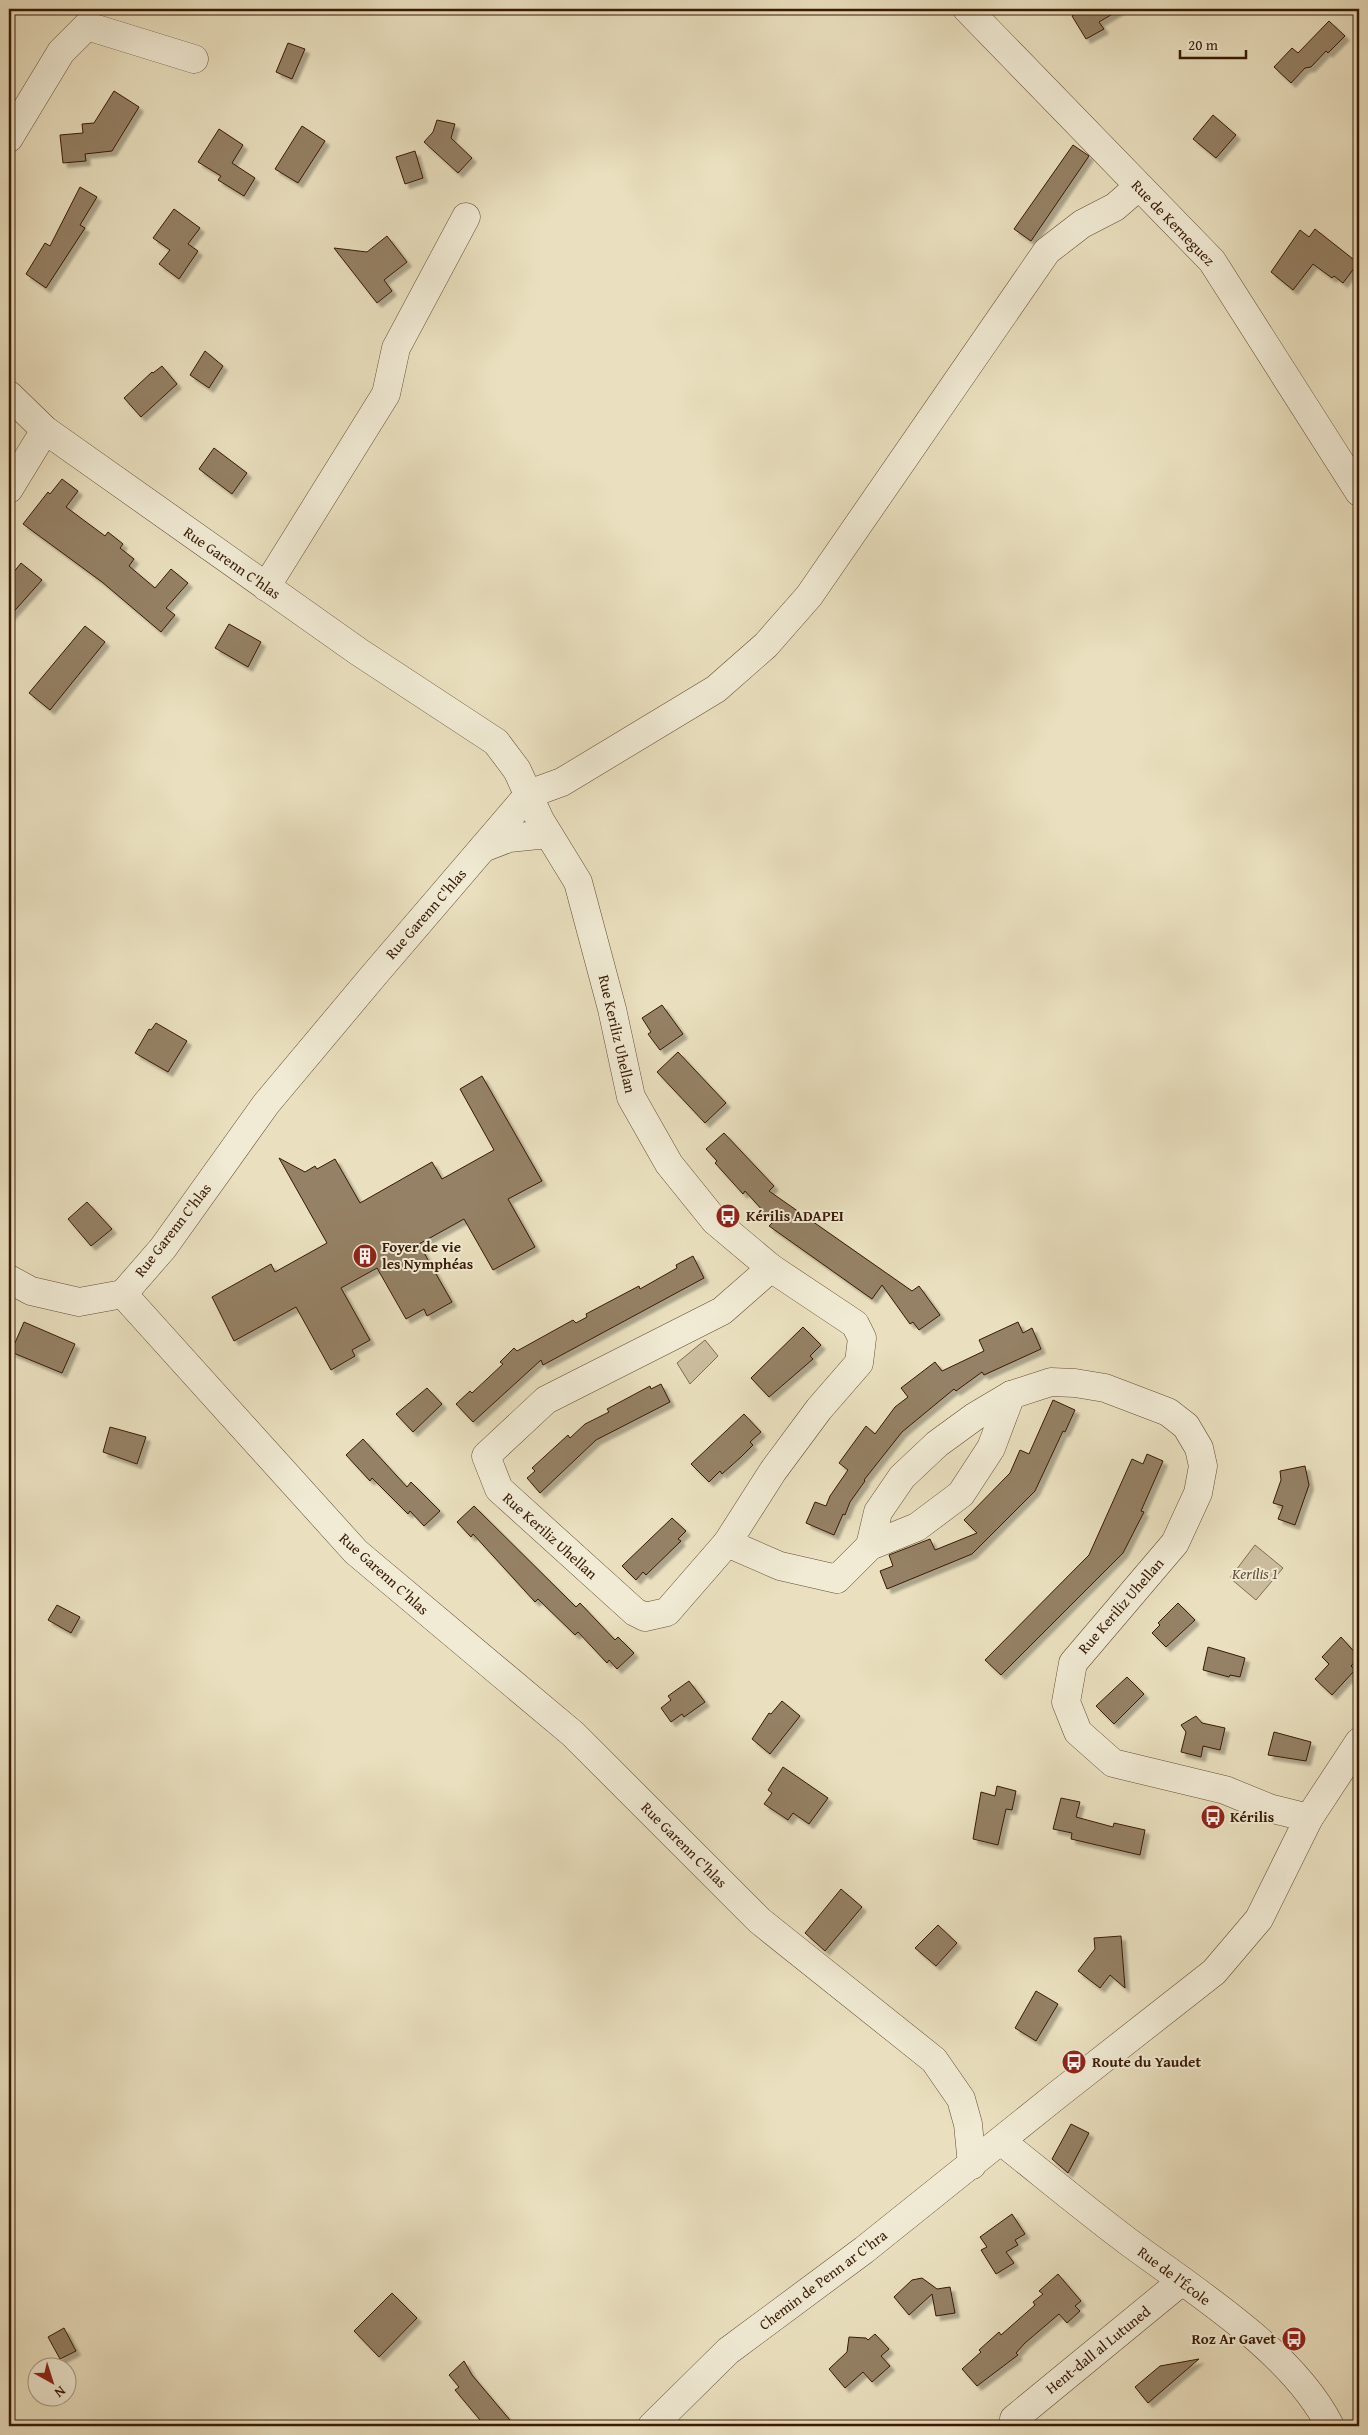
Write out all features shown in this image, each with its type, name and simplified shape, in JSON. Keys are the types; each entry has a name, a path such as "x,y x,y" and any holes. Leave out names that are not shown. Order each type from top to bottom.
{"street":[{"name":"Rue de Kerneguez","path":"967,9 1212,261 1359,492"},
{"path":"9,138 61,52 88,26 194,60"},
{"path":"529,794 562,782 716,689 766,645 810,596 1047,251 1082,224 1115,207 1138,187"},
{"path":"266,587 386,394 396,348 466,217"},
{"name":"Rue Garenn C'hlas","path":"9,395 45,430 359,652 496,742 517,770 529,794 266,1104 163,1248 123,1294 356,1552 573,1734 760,1921 934,2060 961,2099 968,2124 972,2164"},
{"path":"9,489 45,430"},
{"name":"Rue Keriliz Uhellan","path":"529,794 548,834 578,882 612,1009 631,1098 669,1164 715,1221 771,1268 855,1324 862,1338 859,1362 819,1409 773,1471 727,1543 667,1612 645,1617 635,1612 499,1489 486,1456 546,1400 722,1311 771,1268"},
{"path":"483,848 510,838 548,834"},
{"path":"9,1280 31,1291 79,1302 123,1294"},
{"name":"Rue Keriliz Uhellan","path":"870,1546 878,1512 902,1477 936,1444 974,1417 1011,1395 1051,1382 1105,1388 1168,1412 1186,1426 1199,1448 1203,1466 1198,1494 1174,1543 1073,1663 1066,1702 1078,1732 1113,1763 1225,1790 1269,1808 1308,1818"},
{"path":"727,1543 780,1566 838,1579 870,1546 917,1527 961,1494 991,1448 1011,1395"},
{"path":"1001,2141 1214,1972 1259,1919 1308,1818 1359,1742"},
{"name":"Chemin de Penn ar C'hra","path":"652,2426 728,2351 864,2250 1001,2141"},
{"name":"Rue de l'École","path":"1001,2141 1099,2220 1250,2332 1291,2373 1325,2416 1330,2426"},
{"name":"Hent-dall al Lutuned","path":"1014,2419 1182,2281"}],"green space":[{"path":"705,1340 718,1356 690,1384 677,1363"},
{"name":"Kerilis 1","path":"1255,1545 1283,1568 1256,1600 1230,1578"}],"building":[{"path":"1084,9 1121,9 1099,22 1104,29 1086,39 1072,16"},
{"path":"1329,21 1345,36 1328,53 1326,51 1311,67 1305,68 1291,83 1274,67 1292,48 1298,53"},
{"path":"288,43 305,49 292,79 276,72"},
{"path":"114,91 139,107 112,151 85,154 86,161 63,163 60,135 83,133 82,124 94,123"},
{"path":"1213,115 1236,135 1216,158 1193,139"},
{"path":"437,120 455,124 451,138 472,158 458,173 424,142 433,132"},
{"path":"302,126 325,141 298,183 275,169"},
{"path":"219,129 243,145 232,163 255,178 244,196 218,180 221,176 198,162"},
{"path":"1073,145 1089,156 1031,241 1014,229"},
{"path":"415,151 423,178 405,184 396,157"},
{"path":"80,187 97,197 80,225 85,228 46,288 26,274 45,243 50,246"},
{"path":"174,209 200,228 188,244 198,251 179,279 159,264 170,250 153,238"},
{"path":"1315,229 1358,263 1343,283 1334,276 1332,278 1313,264 1293,290 1271,272 1300,230 1309,237"},
{"path":"387,236 407,262 384,280 392,291 377,303 334,248 367,252"},
{"path":"205,351 223,366 209,388 190,375"},
{"path":"162,366 177,384 141,417 124,398 152,372"},
{"path":"214,448 247,473 232,494 199,469"},
{"path":"62,479 78,491 66,507 105,536 108,532 123,544 120,548 134,559 129,566 155,588 171,569 188,583 166,608 175,615 161,632 102,582 23,524 48,492 50,494"},
{"path":"21,563 42,580 9,617 9,578"},
{"path":"229,624 261,642 248,667 215,648"},
{"path":"85,626 105,642 50,710 29,693"},
{"path":"662,1005 683,1034 660,1050 648,1034 651,1032 642,1018"},
{"path":"156,1023 187,1041 168,1072 135,1053 149,1029 151,1030"},
{"path":"678,1052 726,1103 705,1123 657,1072"},
{"name":"Foyer de vie les Nymphéas","path":"482,1076 542,1181 508,1199 535,1247 493,1270 464,1219 419,1244 452,1302 427,1316 424,1309 406,1319 377,1268 341,1288 370,1340 352,1350 355,1356 331,1370 296,1307 234,1341 212,1297 271,1264 275,1272 327,1243 279,1158 305,1172 315,1166 317,1169 335,1159 360,1203 432,1162 442,1179 494,1150 460,1089"},
{"path":"724,1133 774,1186 769,1191 912,1291 919,1286 940,1315 919,1330 913,1322 910,1324 882,1285 872,1299 769,1226 773,1222 745,1191 743,1194 715,1163 717,1161 706,1149"},
{"path":"87,1202 112,1229 91,1246 68,1219"},
{"path":"693,1256 704,1278 543,1365 541,1360 473,1422 456,1404 470,1391 472,1393 503,1364 500,1362 514,1348 517,1351 573,1320 576,1323 587,1317 586,1314 639,1286 640,1289 677,1268 676,1265"},
{"path":"24,1322 75,1344 62,1373 11,1352"},
{"path":"1018,1322 1023,1333 1032,1328 1041,1349 984,1375 982,1372 956,1391 954,1389 902,1432 864,1480 850,1502 845,1515 843,1514 834,1535 806,1523 815,1502 826,1506 830,1496 848,1470 839,1463 866,1426 875,1434 895,1407 908,1397 901,1388 935,1362 942,1371 984,1351 979,1340"},
{"path":"803,1327 821,1345 810,1356 813,1359 769,1397 751,1378"},
{"path":"661,1384 670,1402 596,1440 540,1493 527,1478 535,1471 532,1468 568,1435 570,1438 585,1424 609,1412 607,1409 650,1386 651,1389"},
{"path":"427,1388 442,1404 413,1432 396,1414"},
{"path":"1053,1400 1075,1410 1035,1491 972,1554 887,1589 880,1571 893,1566 889,1555 930,1539 935,1550 977,1533 964,1520 1010,1473 1020,1450 1029,1454"},
{"path":"744,1414 761,1432 750,1442 753,1445 741,1457 722,1474 720,1471 709,1482 691,1464"},
{"path":"110,1427 146,1437 137,1464 103,1452"},
{"path":"363,1439 407,1487 411,1482 440,1511 424,1526 410,1511 408,1514 372,1478 370,1481 346,1455"},
{"path":"1147,1454 1163,1461 1141,1511 1144,1512 1123,1553 1001,1675 985,1660 1089,1555 1132,1459 1143,1464"},
{"path":"1305,1466 1309,1485 1295,1525 1278,1519 1283,1506 1273,1503 1281,1480 1280,1471"},
{"path":"474,1506 576,1607 580,1603 615,1640 618,1637 634,1653 617,1669 609,1660 607,1663 578,1632 575,1635 538,1599 535,1602 473,1534 471,1537 457,1522"},
{"path":"672,1518 686,1531 678,1539 681,1541 646,1575 643,1572 636,1580 622,1566"},
{"path":"1178,1603 1195,1620 1166,1647 1152,1633 1160,1625 1158,1623"},
{"path":"57,1605 80,1617 71,1633 48,1620"},
{"path":"1341,1637 1359,1657 1351,1666 1355,1670 1332,1695 1315,1679 1329,1664 1322,1657"},
{"path":"1208,1647 1245,1658 1240,1677 1230,1675 1229,1677 1203,1670"},
{"path":"1127,1677 1144,1694 1114,1724 1096,1706"},
{"path":"689,1681 705,1702 684,1717 682,1714 671,1722 661,1708 671,1700 668,1696"},
{"path":"782,1701 800,1716 770,1754 752,1739 769,1713 771,1714"},
{"path":"1196,1716 1202,1723 1225,1728 1220,1750 1203,1746 1201,1757 1181,1752 1186,1732 1181,1725"},
{"path":"1274,1732 1311,1742 1306,1761 1268,1755"},
{"path":"783,1767 828,1798 809,1824 793,1813 788,1820 764,1804 772,1793 768,1790"},
{"path":"997,1786 1016,1791 1012,1810 1006,1809 998,1845 973,1839 981,1792 995,1796"},
{"path":"1061,1798 1080,1802 1076,1817 1113,1827 1114,1823 1145,1830 1140,1855 1071,1839 1072,1833 1053,1829"},
{"path":"841,1889 862,1907 825,1951 805,1933"},
{"path":"938,1925 957,1943 936,1966 915,1948"},
{"path":"1121,1936 1125,1988 1110,1975 1100,1988 1078,1971 1095,1949 1094,1938"},
{"path":"1036,1991 1058,2004 1036,2041 1015,2028"},
{"path":"1071,2124 1089,2133 1068,2173 1052,2159"},
{"path":"1012,2214 1025,2234 1015,2240 1018,2245 1006,2252 1014,2263 996,2274 981,2250 987,2247 980,2237"},
{"path":"1058,2274 1081,2301 1075,2306 1080,2311 1067,2323 1059,2314 1025,2343 1016,2353 1018,2355 977,2386 962,2369 999,2332 1001,2335 1035,2305 1033,2302 1043,2294 1039,2291"},
{"path":"922,2278 937,2289 950,2287 955,2313 936,2316 932,2294 909,2315 894,2297 912,2280"},
{"path":"392,2293 417,2318 379,2357 354,2331"},
{"path":"64,2328 76,2351 59,2358 48,2337"},
{"path":"875,2334 889,2349 881,2356 890,2366 872,2382 863,2372 845,2388 829,2369 847,2352 849,2337 866,2338 868,2340"},
{"path":"1199,2359 1148,2403 1135,2387 1160,2366"},
{"path":"464,2361 472,2375 515,2426 485,2426 455,2390 459,2387 449,2375"}],"place":[{"name":"Kérilis ADAPEI","path":"728,1216"},
{"name":"Foyer de vie les Nymphéas","path":"365,1256"},
{"name":"Kérilis","path":"1213,1817"},
{"name":"Route du Yaudet","path":"1074,2062"},
{"name":"Roz Ar Gavet","path":"1294,2339"}]}
